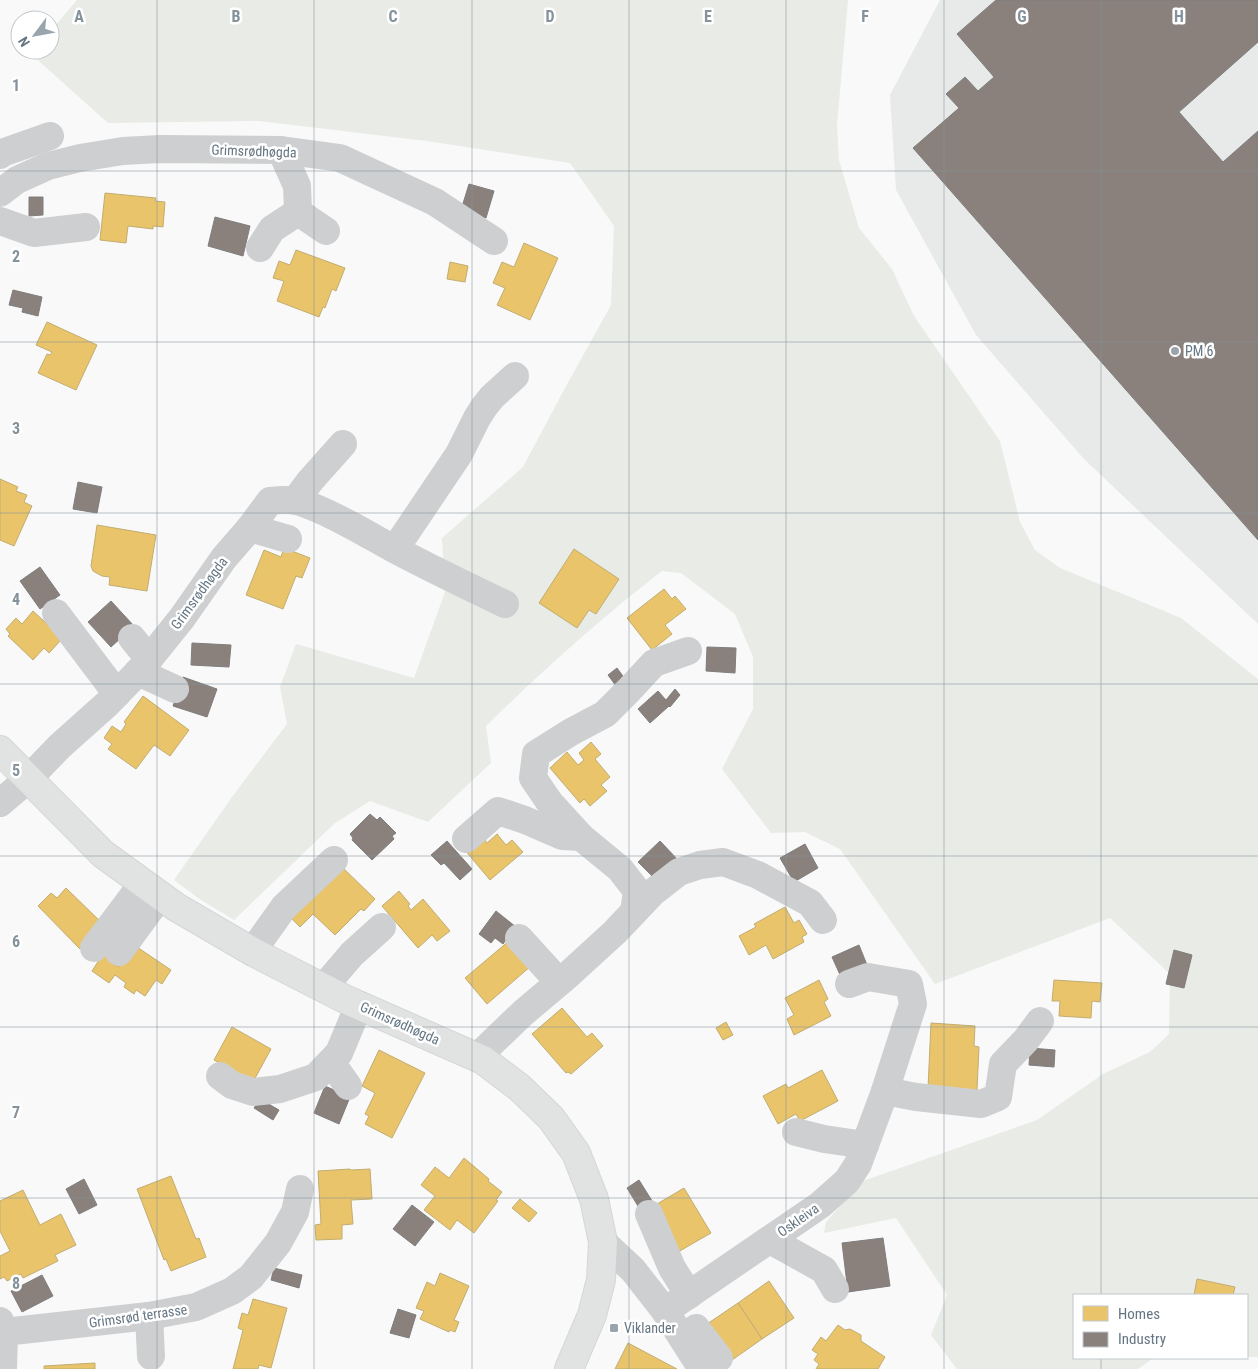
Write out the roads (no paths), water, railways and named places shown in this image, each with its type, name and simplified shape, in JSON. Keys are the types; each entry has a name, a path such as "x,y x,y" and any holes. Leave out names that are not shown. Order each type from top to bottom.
{"main road":[{"name":"Grimsrødhøgda","path":"0,750 103,854 176,907 252,952 323,988 483,1060 520,1088 551,1118 576,1153 594,1199 603,1242 601,1280 592,1315 569,1369"}],"street":[{"path":"0,155 50,136"},
{"name":"Grimsrødhøgda","path":"0,193 17,180 48,166 80,158 123,151 160,149 282,150 340,158 435,202 494,241"},
{"path":"282,150 297,186 298,212"},
{"path":"298,212 326,231"},
{"path":"260,248 272,229 298,212"},
{"path":"0,221 34,233 86,227"},
{"path":"395,549 459,454 484,407 515,376"},
{"path":"295,501 343,444"},
{"name":"Grimsrødhøgda","path":"28,778 60,746 157,658 224,558 270,501 295,501 317,509 454,580 505,604"},
{"path":"250,528 288,539"},
{"path":"56,613 117,694"},
{"path":"132,638 157,658 175,689"},
{"path":"634,912 636,891 620,868 580,837 550,803 532,778 536,754 605,714 654,663 688,651"},
{"path":"0,803 28,778"},
{"path":"466,839 498,811 562,836 580,837"},
{"path":"252,952 284,907 334,860"},
{"path":"477,1057 523,1013 615,932 652,893 679,872 700,865 723,862 758,875 810,903 823,920"},
{"path":"107,950 150,911 152,890"},
{"path":"323,988 352,954 382,927"},
{"path":"519,938 559,982"},
{"name":"Oskleiva","path":"665,1311 820,1205 847,1181 858,1164 885,1091 913,1004 909,984 868,976 848,984"},
{"path":"220,1076 232,1085 253,1092 280,1089 316,1077 339,1053 359,1005"},
{"path":"885,1091 916,1097 982,1104 998,1096 1003,1064 1026,1040 1040,1021"},
{"path":"331,1062 348,1086"},
{"path":"796,1132 824,1139 865,1145"},
{"name":"Grimsrød terrasse","path":"3,1369 2,1326 149,1316 196,1307 232,1291 251,1277 278,1243 295,1212 300,1188"},
{"path":"649,1214 672,1268 688,1294"},
{"path":"770,1240 824,1270 835,1289"},
{"path":"603,1242 632,1270 713,1366"},
{"path":"149,1316 152,1356"},
{"path":"696,1328 713,1366"}],"place":[{"name":"PM 6","path":"1175,351"},
{"name":"Viklander","path":"614,1328"}]}
